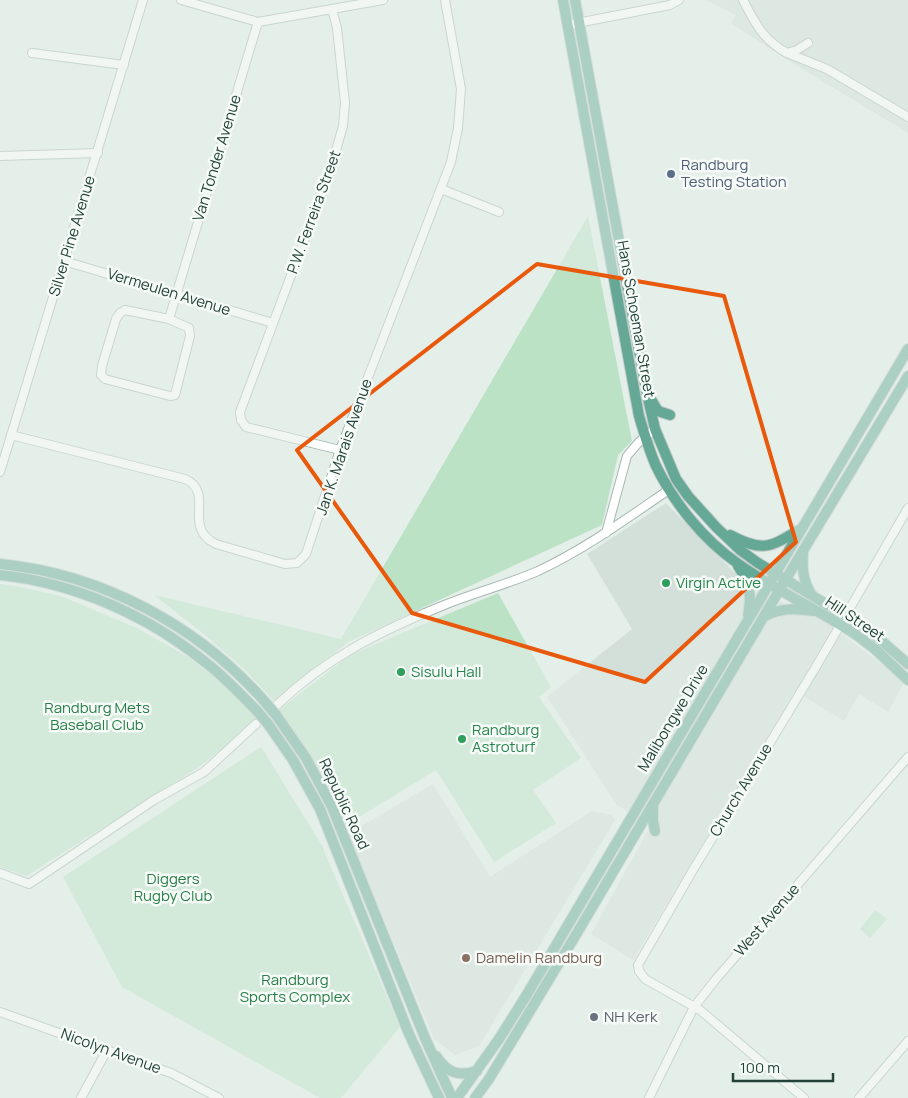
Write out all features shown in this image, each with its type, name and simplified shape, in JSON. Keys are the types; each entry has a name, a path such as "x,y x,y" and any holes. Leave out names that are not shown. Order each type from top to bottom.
{"main road":[{"name":"Hans Schoeman Street","path":"563,0 638,416 645,437 657,468 698,527 734,561 780,589"},
{"name":"Hans Schoeman Street","path":"575,0 647,394 655,428 676,479 688,496 740,550 786,580"},
{"name":"Malibongwe Drive","path":"457,1098 500,1039 908,349"},
{"name":"Malibongwe Drive","path":"475,1098 489,1079 633,839 908,376"},
{"path":"647,394 657,410 670,415"},
{"path":"716,527 749,545 762,546 775,544 802,528"},
{"path":"803,552 803,576 805,584 812,595"},
{"path":"734,561 748,583 750,590 750,606 746,623"},
{"name":"Republic Road","path":"0,564 24,566 73,578 100,587 152,611 176,625 218,657 239,675 266,703 306,758 332,807 425,1038 452,1098"},
{"name":"Republic Road","path":"0,575 28,579 67,589 107,603 138,618 172,638 206,662 225,678 258,712 294,760 320,809 400,1012 439,1098"},
{"name":"Hill Street","path":"786,580 812,595 843,620 908,680"},
{"name":"Hill Street","path":"780,589 819,612 843,620 883,641 908,664"},
{"path":"765,616 789,609 819,612"},
{"path":"633,839 654,830 654,803"},
{"path":"425,1038 438,1060 448,1070 464,1075 478,1071"},
{"path":"481,1098 489,1079"},
{"path":"431,1083 432,1098"}],"street":[{"name":"Silver Pine Avenue","path":"0,472 143,0"},
{"path":"181,0 258,22 383,0"},
{"name":"Jan K. Marais Avenue","path":"11,435 190,481 198,491 202,534 216,544 291,564 297,563 306,554 340,450 442,189 455,146 461,89 445,0"},
{"path":"567,25 670,5 679,0"},
{"path":"743,0 762,34 788,53 827,69 908,117"},
{"name":"P.W. Ferreira Street","path":"332,10 337,28 345,103 343,126 330,171 240,412 241,420 246,427 340,450"},
{"name":"Van Tonder Avenue","path":"169,319 258,22"},
{"path":"788,53 808,43"},
{"path":"32,53 124,65"},
{"path":"0,156 98,153"},
{"path":"442,189 499,212"},
{"name":"Vermeulen Avenue","path":"64,261 273,323"},
{"path":"128,310 169,319 186,326 190,331 178,389 175,395 170,396 102,377 102,366 116,319 120,313 128,310"},
{"path":"606,533 627,456 655,428"},
{"path":"277,704 322,667 347,650 442,606 512,581 572,554 670,489"},
{"name":"Church Avenue","path":"694,1006 651,984 642,976 638,966 692,870 817,665 908,508"},
{"path":"0,873 29,884 154,800 204,772 256,724"},
{"name":"West Avenue","path":"649,1098 694,1006 716,978 908,757"},
{"path":"694,1006 804,1098"},
{"name":"Nicolyn Avenue","path":"0,1012 170,1073 218,1098"},
{"path":"859,1098 908,1041"},
{"path":"81,1098 107,1050"}],"highlighted area":[{"path":"537,264 724,296 796,542 645,682 412,613 297,450"}],"shaded area":[{"path":"706,0 908,0 908,133 789,61 731,23 736,15"},
{"path":"666,503 734,572 801,614 819,617 905,681 888,712 859,694 844,721 795,691 633,960 591,934 651,825 617,805 547,697 632,629 587,554"},
{"name":"Damelin Randburg","path":"433,784 490,877 592,811 611,815 615,820 479,1046 455,1055 434,1039 348,834"}],"green space":[{"path":"588,216 632,441 618,455 602,525 348,642 274,701 245,670 210,639 154,595 341,639"},
{"name":"Randburg Mets Baseball Club","path":"0,584 61,596 137,628 188,657 224,685 258,720 199,767 26,876 0,867"},
{"path":"498,593 551,687 539,697 581,758 533,790 556,823 494,862 436,770 346,825 279,710 350,655"},
{"path":"261,747 321,844 400,1027 341,1098 320,1098 122,987 63,877"},
{"path":"875,910 887,919 870,938 860,929"}],"place":[{"name":"Randburg Testing Station","path":"671,174"},
{"name":"Virgin Active","path":"666,583"},
{"name":"Sisulu Hall","path":"401,672"},
{"name":"Randburg Astroturf","path":"462,739"},
{"name":"Damelin Randburg","path":"466,958"},
{"name":"NH Kerk","path":"594,1017"}],"park label":[{"name":"Diggers Rugby Club","path":"173,888"},
{"name":"Randburg Sports Complex","path":"295,988"}]}
